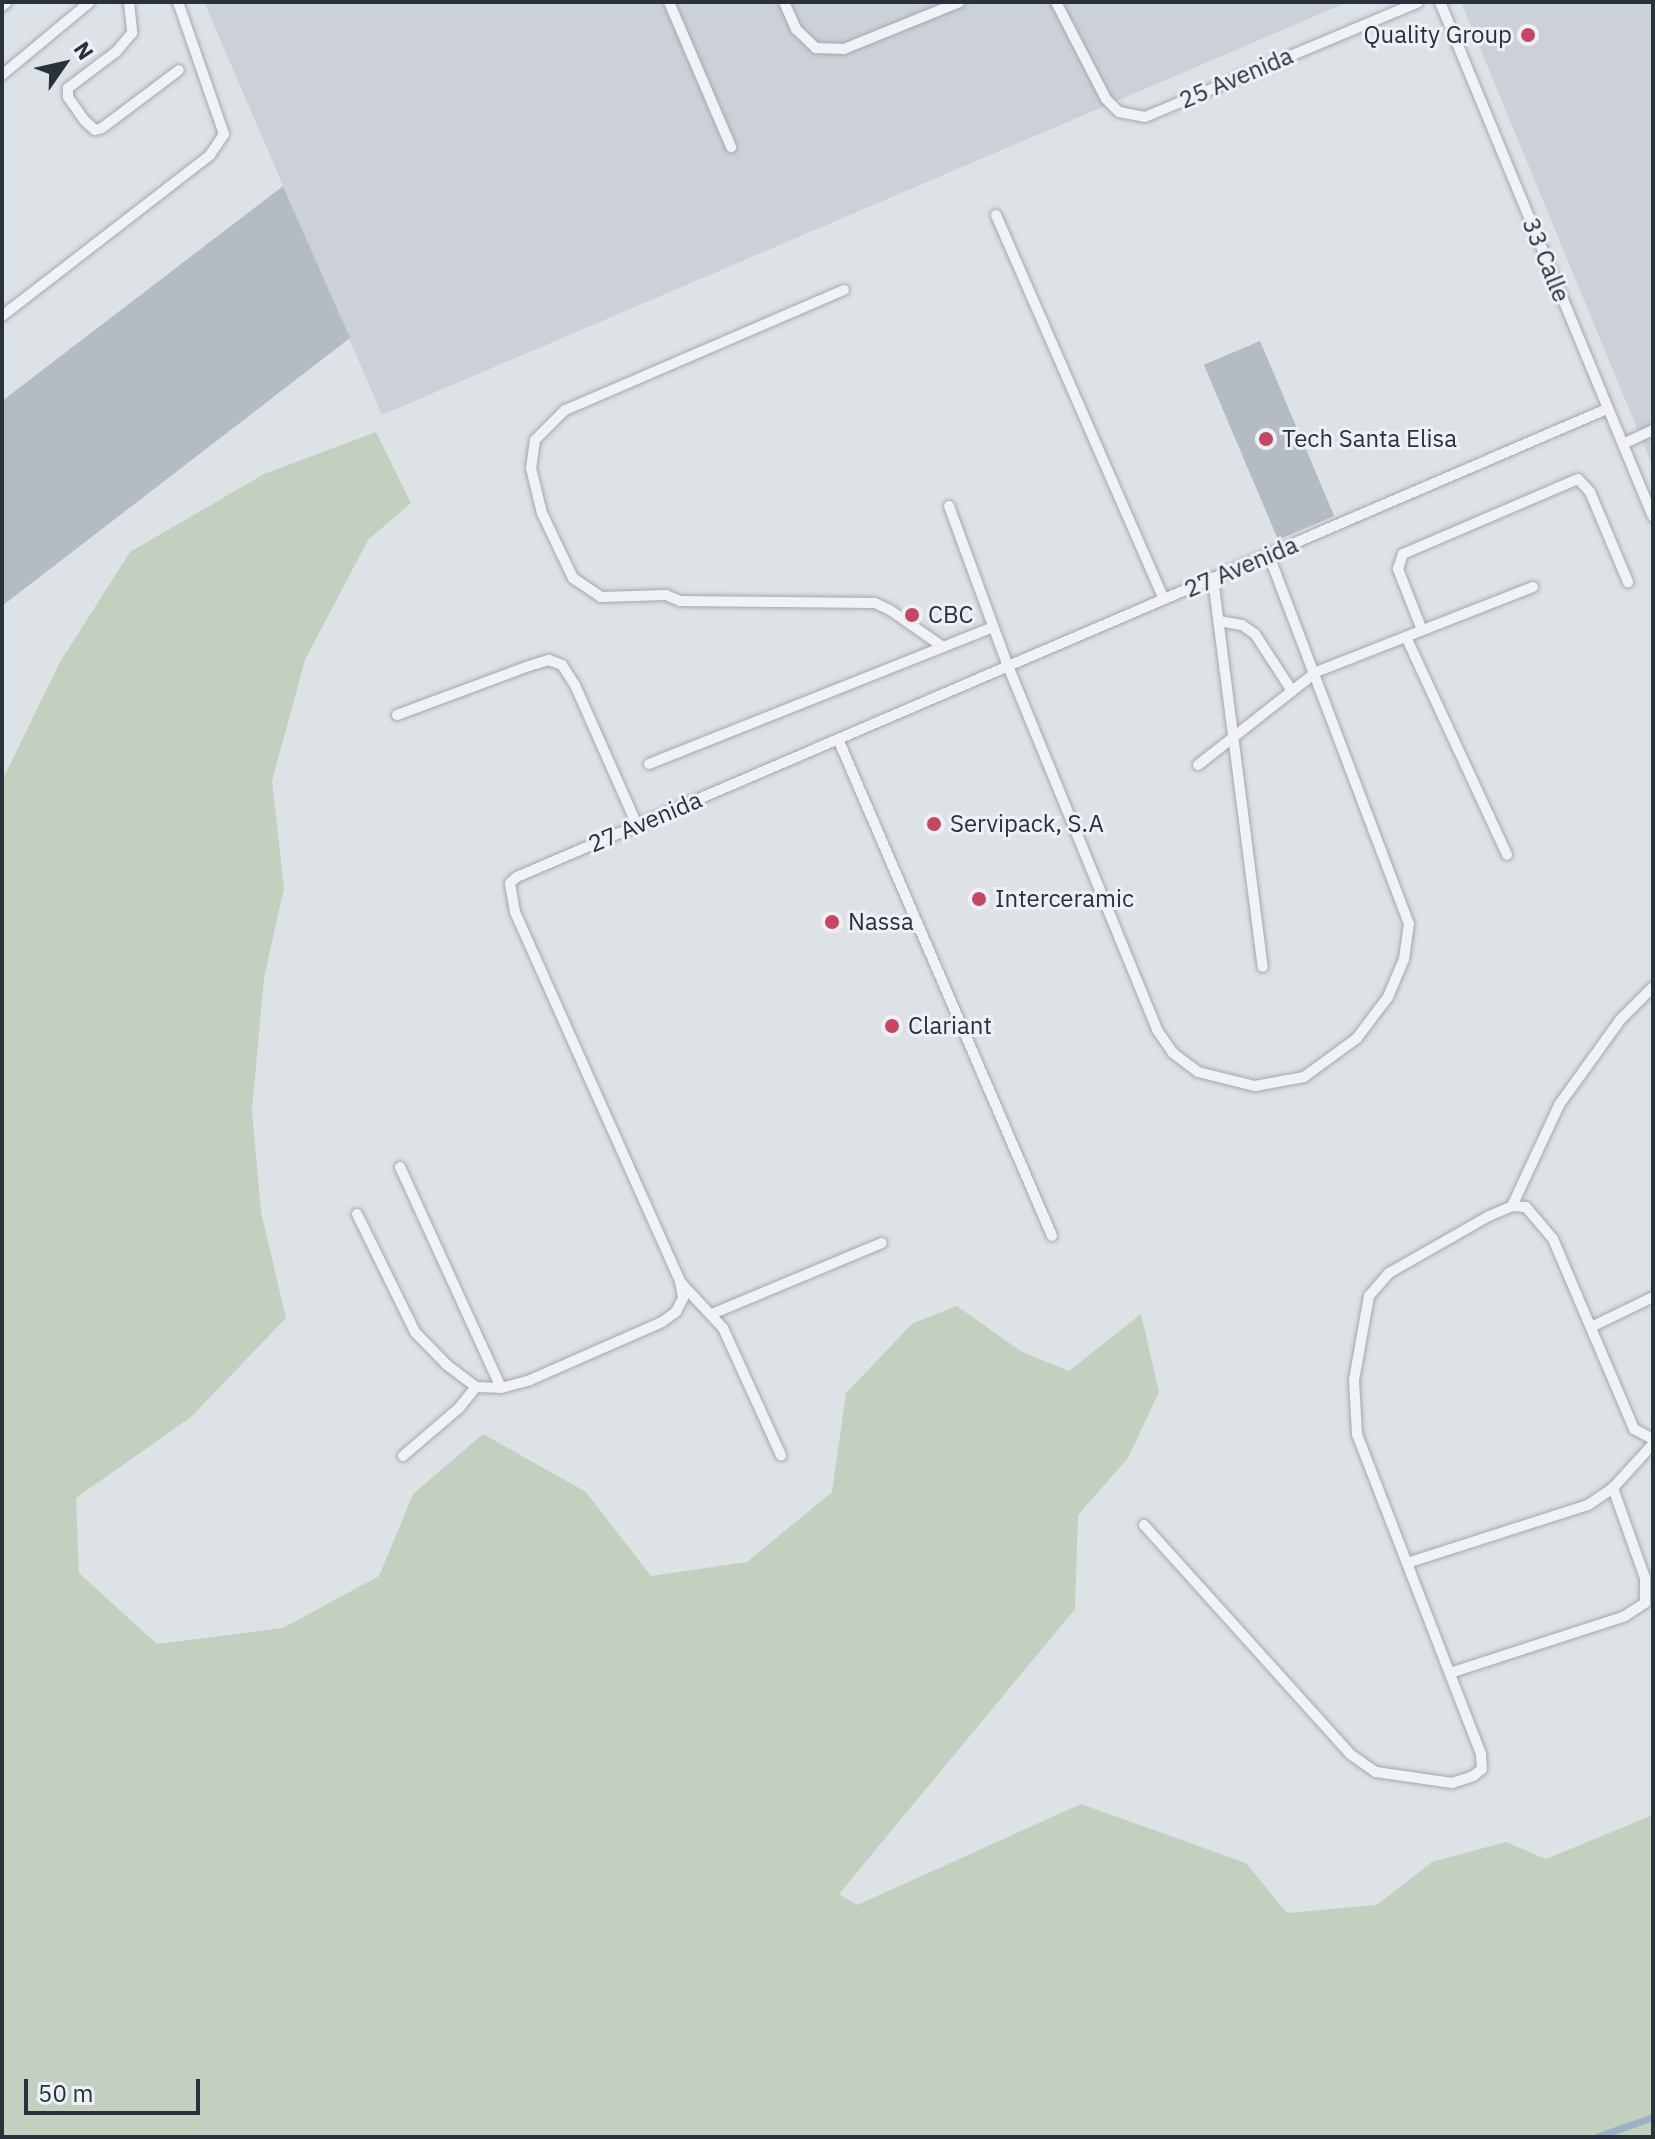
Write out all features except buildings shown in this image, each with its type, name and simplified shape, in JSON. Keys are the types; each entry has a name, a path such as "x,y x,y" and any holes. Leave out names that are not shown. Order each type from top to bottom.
{"lane":[{"path":"2,6 7,2"},
{"path":"2,75 90,2"},
{"path":"129,2 132,33 117,51 68,88 68,97 85,121 95,130 102,128 179,70"},
{"path":"2,316 210,155 224,134 178,2"},
{"path":"669,2 731,147"},
{"path":"784,2 796,29 816,48 844,49 960,2"},
{"name":"25 Avenida","path":"1056,2 1106,99 1119,112 1145,117 1418,2"},
{"name":"33 Calle","path":"1440,2 1653,517"},
{"path":"996,215 1164,599"},
{"path":"844,290 565,410 535,440 531,468 542,513 573,578 601,597 666,595 680,601 875,603 943,647"},
{"name":"27 Avenida","path":"680,1281 515,912 509,890 517,877 1607,409"},
{"path":"1623,444 1653,430"},
{"path":"1422,630 1398,569 1403,554 1573,480 1582,480 1590,492 1628,582"},
{"path":"949,506 1008,666 1157,1030 1173,1053 1198,1072 1255,1086 1304,1077 1357,1038 1388,997 1404,959 1409,924 1316,672 1269,555"},
{"path":"1213,579 1263,967"},
{"path":"1198,765 1316,672 1533,587"},
{"path":"1219,621 1242,625 1255,634 1292,691"},
{"path":"649,764 993,627"},
{"path":"1406,637 1507,855"},
{"path":"397,715 529,666 549,660 562,665 575,685 637,825"},
{"path":"838,739 1052,1236"},
{"path":"1512,1206 1559,1105 1620,1020 1653,987"},
{"path":"400,1167 501,1388"},
{"path":"1144,1525 1350,1754 1376,1772 1452,1783 1473,1776 1482,1769 1481,1754 1357,1434 1354,1380 1369,1296 1389,1273 1512,1206 1526,1207 1537,1215 1553,1239 1634,1429 1653,1442 1613,1488 1588,1505 1407,1563"},
{"path":"357,1214 415,1332 447,1365 476,1387 501,1388 577,1362 662,1322 676,1312 683,1298 680,1281"},
{"path":"712,1314 882,1243"},
{"path":"680,1281 723,1328 781,1455"},
{"path":"1591,1327 1653,1297"},
{"path":"403,1456 459,1408 476,1387"},
{"path":"1450,1673 1625,1616 1649,1605 1645,1578 1613,1488"}],"shaded area":[{"path":"204,2 1348,2 382,415"},
{"path":"1461,2 1653,2 1653,467"}],"green space":[{"path":"376,432 411,503 368,540 305,660 272,781 284,888 264,978 252,1110 261,1212 286,1318 191,1417 76,1498 79,1573 157,1644 283,1628 379,1576 413,1494 483,1434 586,1492 651,1576 747,1562 832,1492 846,1393 913,1323 957,1306 1022,1352 1069,1371 1141,1314 1159,1392 1128,1458 1078,1515 1075,1609 839,1894 857,1905 1081,1804 1246,1863 1287,1913 1377,1905 1432,1862 1506,1842 1546,1859 1653,1815 1653,2137 2,2137 2,781 60,662 130,552 264,474"}],"waterway":[{"path":"1596,2137 1653,2117"}],"place":[{"name":"Quality Group","path":"1528,35"},
{"name":"Tech Santa Elisa","path":"1266,439"},
{"name":"CBC","path":"912,615"},
{"name":"Servipack, S.A","path":"934,824"},
{"name":"Interceramic","path":"979,899"},
{"name":"Nassa","path":"832,922"},
{"name":"Clariant","path":"892,1026"}]}
